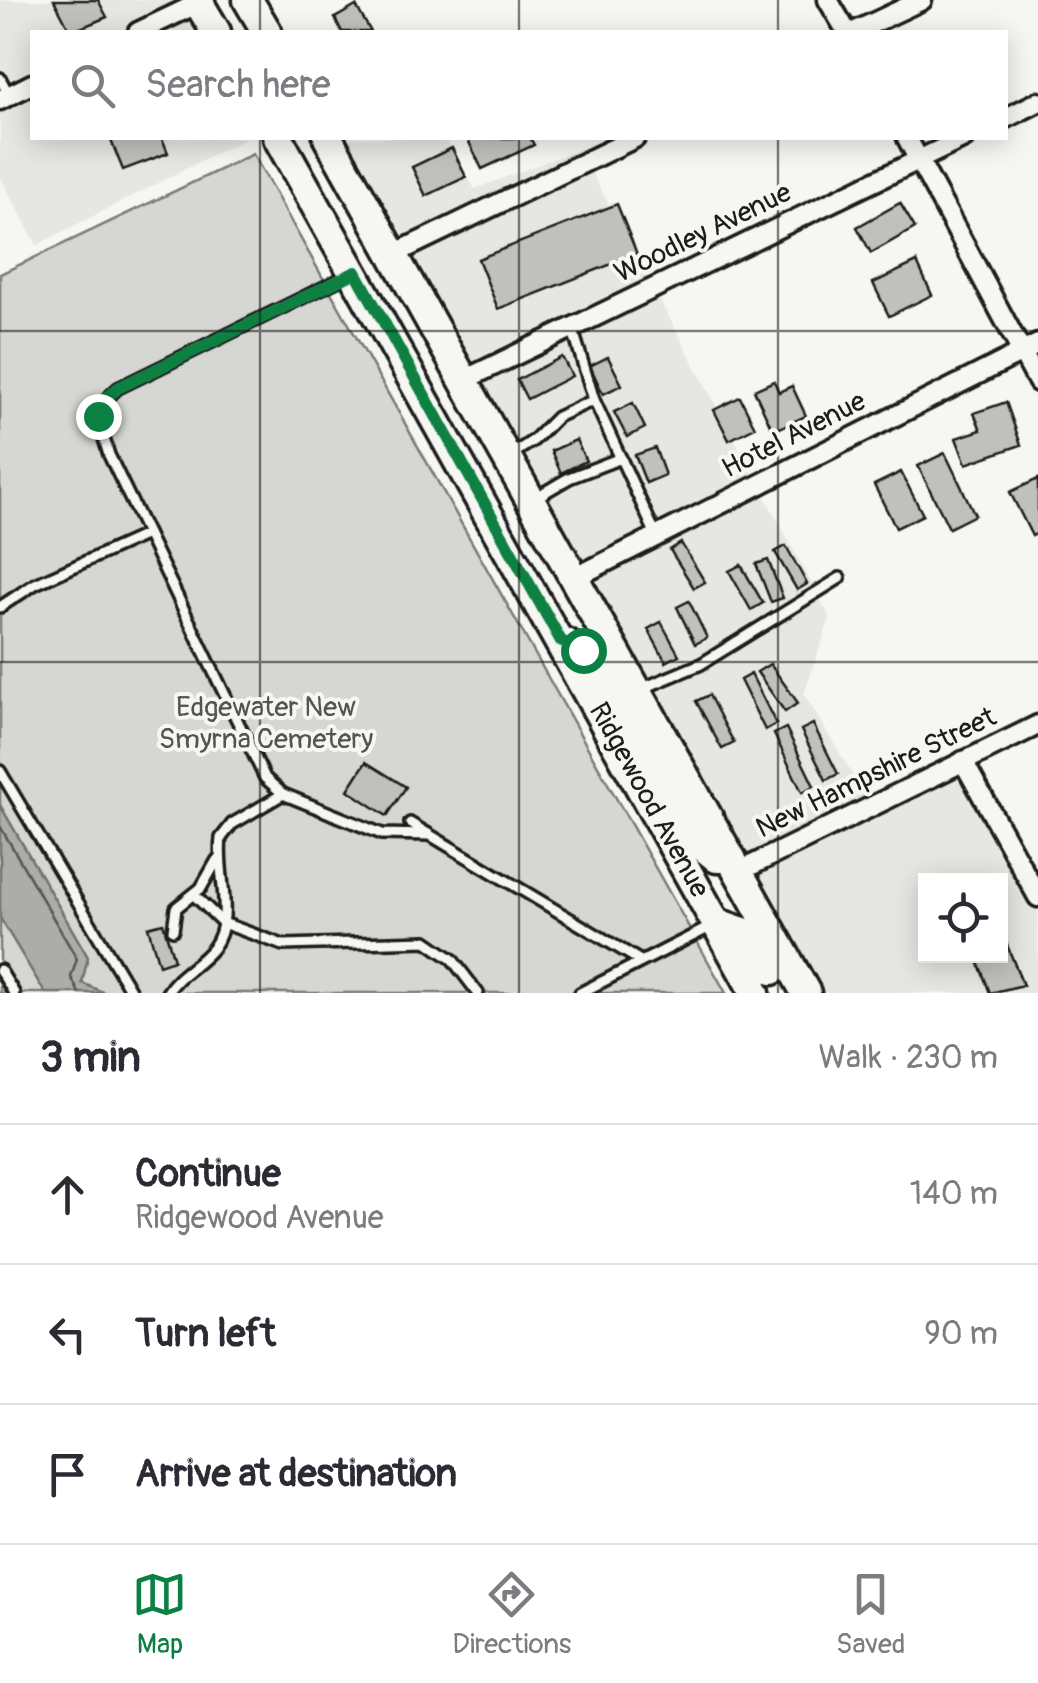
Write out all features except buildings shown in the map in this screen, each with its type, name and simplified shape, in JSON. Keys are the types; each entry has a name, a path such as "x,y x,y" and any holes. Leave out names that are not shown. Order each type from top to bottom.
{"main road":[{"path":"248,0 266,30"},
{"path":"200,1 215,30"},
{"name":"Ridgewood Avenue","path":"279,140 755,993"},
{"name":"Ridgewood Avenue","path":"329,140 396,253 806,993"},
{"path":"561,641 593,656 699,844 717,858 735,865"},
{"path":"717,923 749,934 785,993"}],"street":[{"path":"828,0 849,30"},
{"path":"854,30 922,0"},
{"path":"142,30 200,1"},
{"path":"3,91 30,84"},
{"path":"1008,117 1038,102"},
{"path":"396,253 632,140"},
{"path":"908,140 1030,348 1038,382"},
{"name":"Woodley Avenue","path":"466,379 960,140"},
{"name":"Hotel Avenue","path":"576,576 1030,348"},
{"name":"New Hampshire Street","path":"735,865 1038,724"},
{"path":"964,761 1038,898"}],"lane":[{"path":"356,272 118,388 102,402 98,416 109,455 265,778 283,794 382,834 428,835"},
{"path":"572,327 594,400 656,535"},
{"path":"508,456 534,440 556,417 594,400"},
{"path":"533,500 569,478 621,458"},
{"path":"0,607 35,584 147,534"},
{"path":"638,690 701,664 840,578"},
{"path":"0,771 132,993"},
{"path":"166,993 175,980 215,946 223,923 218,859 221,838 232,824 283,794"},
{"path":"410,823 639,960"},
{"path":"173,930 176,908 194,895 218,859"},
{"path":"194,895 223,923 283,944 426,942 452,959 478,993"},
{"path":"580,993 717,923"},
{"path":"0,970 14,993"}],"shaded area":[{"path":"0,0 176,0 195,30 30,30 30,140 242,140 37,245 0,176"},
{"path":"342,140 446,140 475,189 579,149 830,618 804,694 866,797 955,753 1038,905 1038,993 819,993 742,855 742,846 737,846"}],"green space":[{"name":"Edgewater New Smyrna Cemetery","path":"253,154 726,993 0,993 0,274"}],"water":[{"path":"0,805 88,957 82,983 105,993 45,993 0,918"}],"route":[{"path":"98,416 102,402 118,388 356,272 561,641 583,650"}]}
